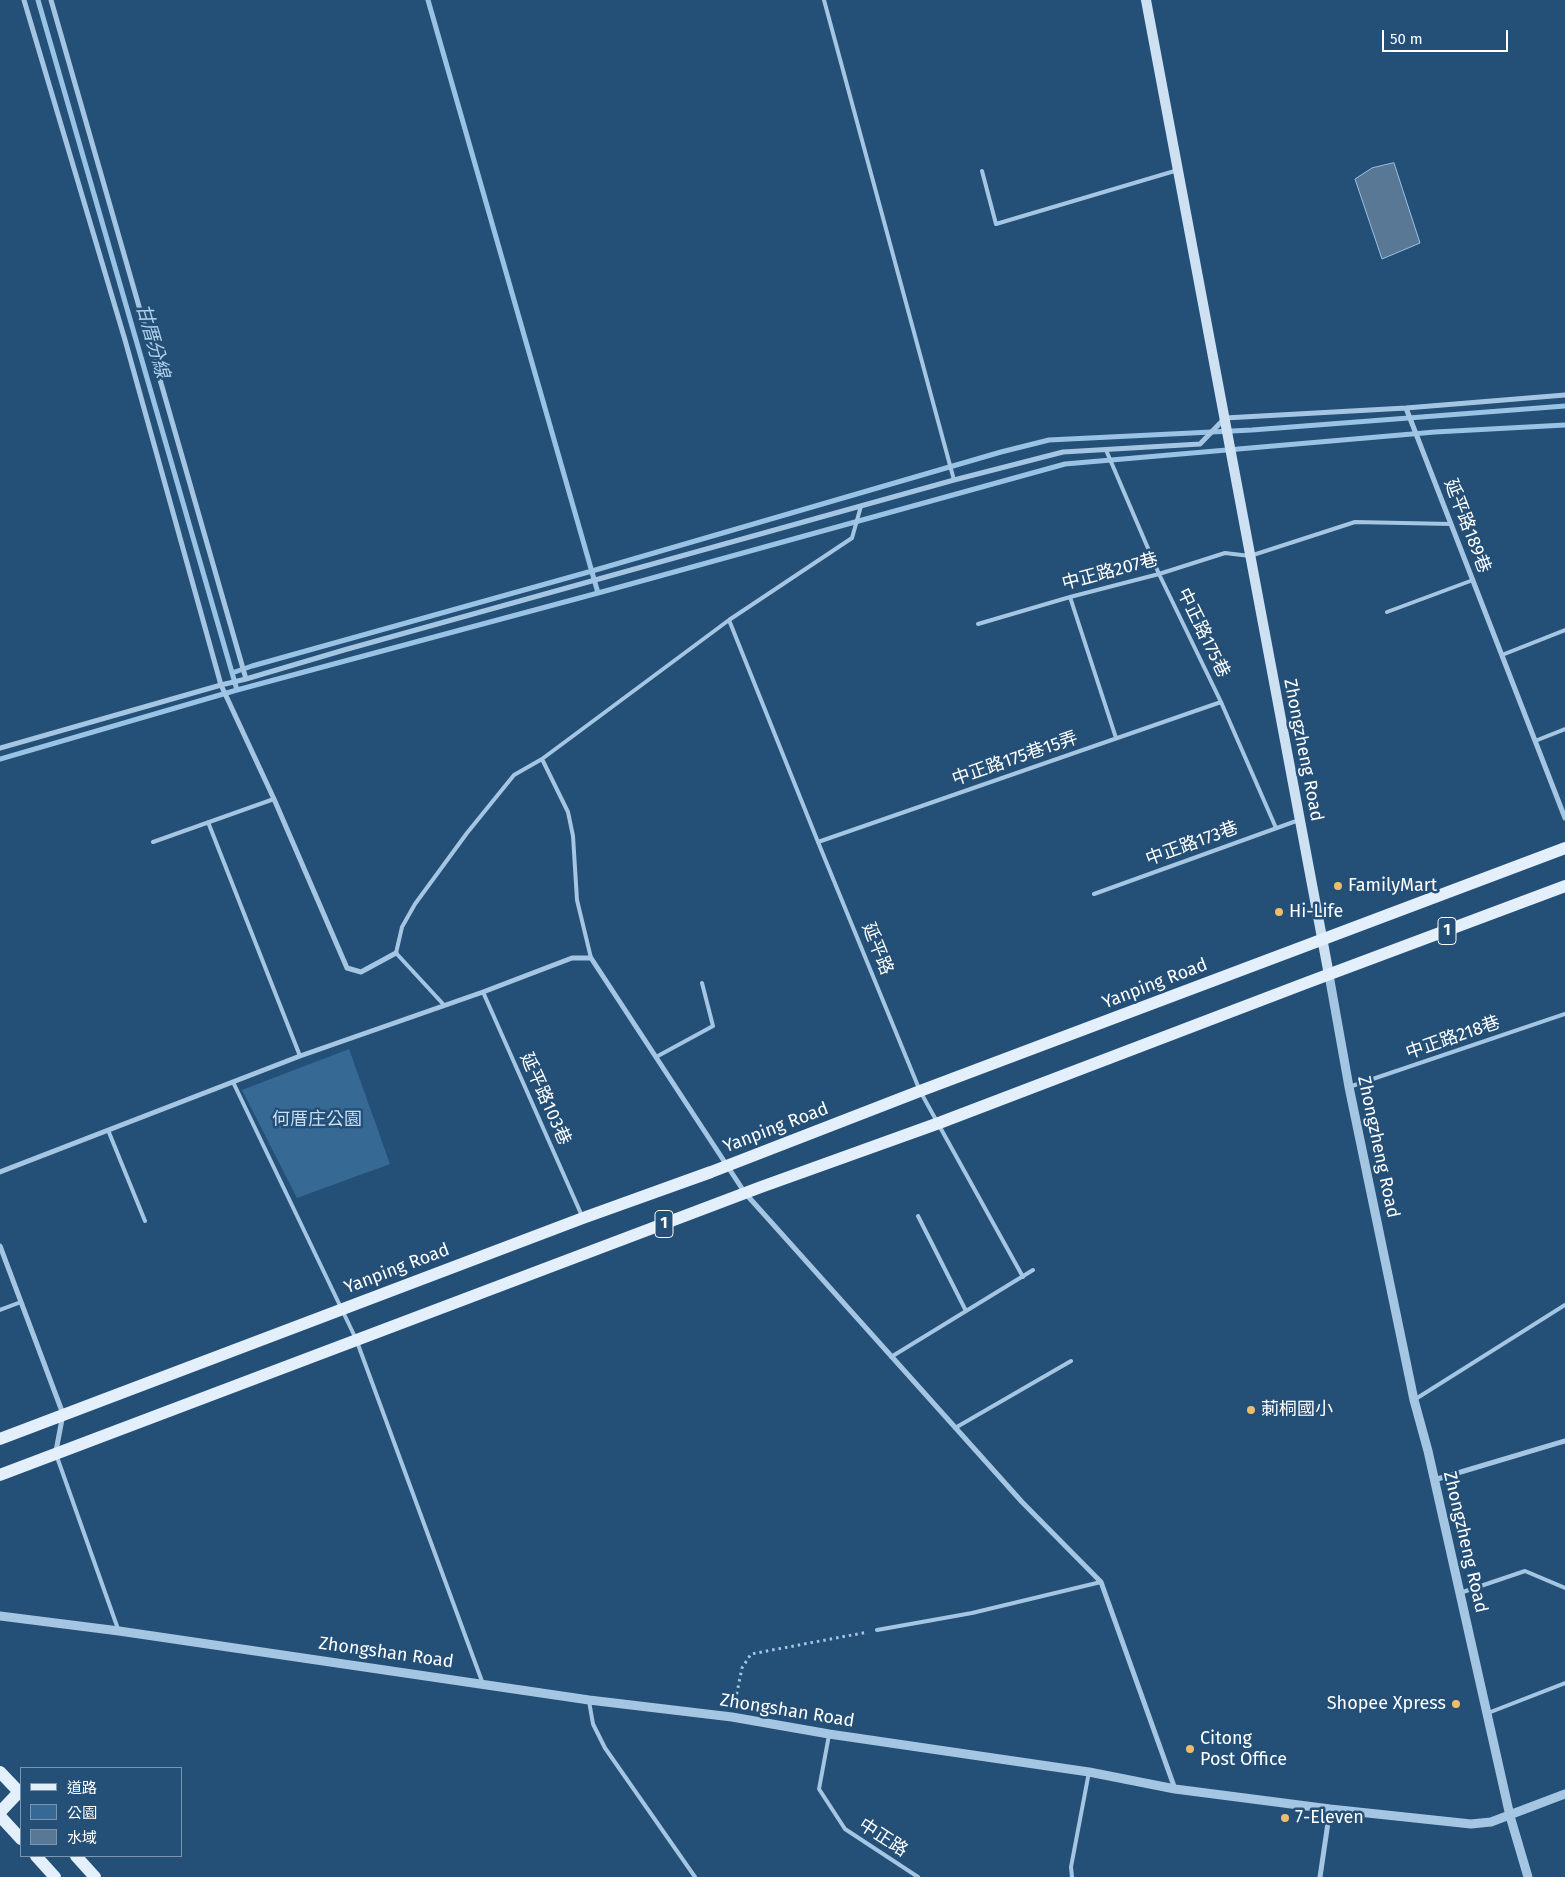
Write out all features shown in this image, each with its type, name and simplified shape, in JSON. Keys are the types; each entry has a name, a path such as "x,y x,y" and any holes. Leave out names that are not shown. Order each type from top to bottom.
{"main road":[{"name":"Zhongzheng Road","path":"1146,0 1329,975"},
{"name":"Yanping Road","path":"0,1438 582,1218 726,1166 1565,848"},
{"name":"1","path":"0,1475 356,1339 745,1193 939,1123 1565,886"},
{"path":"0,1772 20,1793 0,1814 20,1838"},
{"path":"37,1857 55,1877"},
{"path":"77,1857 95,1877"}],"street":[{"path":"24,0 125,340 221,685 274,798 346,968 361,972 396,952"},
{"path":"51,0 246,679"},
{"path":"0,748 954,480 1063,452 1200,444 1224,418 1406,408 1565,395"},
{"name":"延平路189巷","path":"1406,408 1565,818"},
{"path":"0,1172 300,1056 483,992 572,958 591,958 745,1193 1022,1502 1101,1582 1175,1789"},
{"name":"Zhongzheng Road","path":"1329,975 1349,1087 1414,1400 1510,1816 1528,1877"},
{"path":"0,1246 63,1414 56,1454"},
{"path":"1434,1480 1565,1441"},
{"name":"Zhongshan Road","path":"0,1616 119,1631 589,1700 732,1717 829,1734 1089,1772 1175,1789 1330,1809 1471,1824 1491,1822 1510,1816 1565,1794"},
{"path":"1320,1877 1330,1809"}],"lane":[{"path":"824,0 954,480"},
{"path":"982,170 996,224 1178,170"},
{"name":"中正路175巷","path":"1106,450 1159,574 1221,702 1276,828"},
{"path":"444,1005 396,952 402,927 410,912 467,832 514,776 542,759 730,620 852,538 861,506"},
{"path":"1250,556 1355,522 1451,524"},
{"name":"中正路207巷","path":"978,624 1070,597 1159,574 1226,553 1250,556"},
{"path":"1387,612 1473,580"},
{"path":"1070,597 1116,738"},
{"name":"延平路","path":"730,620 920,1091 1022,1277"},
{"path":"1502,655 1565,630"},
{"name":"中正路175巷15弄","path":"818,842 1221,702"},
{"path":"1535,741 1565,729"},
{"path":"542,759 568,812 573,836 577,900 591,958"},
{"path":"154,842 274,798"},
{"name":"中正路173巷","path":"1094,894 1299,820"},
{"path":"208,822 300,1056"},
{"path":"656,1057 713,1026 702,983"},
{"name":"延平路103巷","path":"483,992 582,1218"},
{"name":"中正路218巷","path":"1349,1087 1565,1014"},
{"path":"233,1082 356,1339 483,1684"},
{"path":"108,1130 145,1221"},
{"path":"918,1216 966,1311"},
{"path":"891,1357 1033,1270"},
{"path":"0,1310 21,1302"},
{"path":"1414,1400 1565,1306"},
{"path":"955,1428 1071,1361"},
{"path":"56,1454 119,1631"},
{"path":"1460,1593 1525,1571 1565,1588"},
{"path":"877,1630 972,1613 1101,1582"},
{"path":"1487,1713 1565,1683"},
{"path":"589,1700 593,1724 605,1748 695,1877"},
{"name":"中正路","path":"829,1734 819,1789 846,1829 918,1877"},
{"path":"1072,1877 1071,1867 1089,1772"}],"path":[{"path":"732,1717 742,1668 751,1654 877,1630"}],"green space":[{"name":"何厝庄公園","path":"349,1049 390,1164 297,1198 242,1090"}],"water":[{"path":"1394,163 1420,243 1382,259 1355,179 1372,168"}],"waterway":[{"name":"甘厝分線","path":"38,0 237,690"},
{"path":"428,0 598,593"},
{"path":"232,673 1001,452 1049,440 1252,430 1565,406"},
{"path":"0,759 237,690 1065,464 1435,432 1565,425"}],"place":[{"name":"FamilyMart","path":"1338,886"},
{"name":"Hi-Life","path":"1279,912"},
{"name":"莿桐國小","path":"1251,1410"},
{"name":"Shopee Xpress","path":"1456,1704"},
{"name":"Citong Post Office","path":"1190,1749"},
{"name":"7-Eleven","path":"1285,1818"}]}
